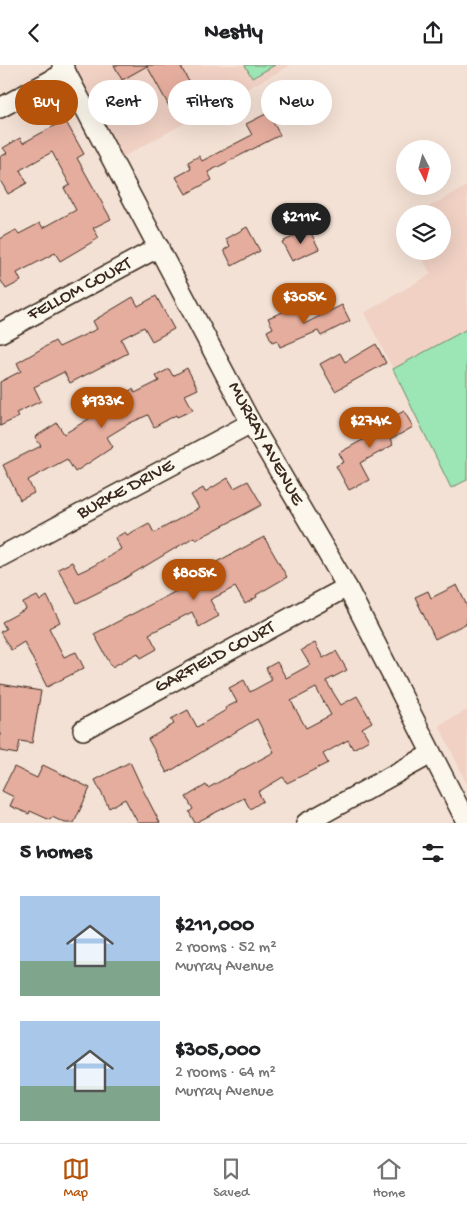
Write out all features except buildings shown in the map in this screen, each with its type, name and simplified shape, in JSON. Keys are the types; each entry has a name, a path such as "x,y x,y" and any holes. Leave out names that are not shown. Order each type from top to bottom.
{"street":[{"path":"0,108 64,69"},
{"name":"MURRAY AVENUE","path":"64,69 160,247 251,423 347,587 467,823"},
{"name":"FELLOM COURT","path":"0,333 160,247"},
{"name":"BURKE DRIVE","path":"0,557 251,423"},
{"name":"GARFIELD COURT","path":"83,730 347,587"},
{"path":"306,823 431,754"}],"shaded area":[{"path":"63,65 291,65 251,87 251,80 168,80 168,125 181,125 121,158 100,125 158,125 158,80 88,80 88,105 78,89 78,80 72,80"},
{"path":"467,186 467,329 393,369 364,313 431,274 423,260 451,260 451,205 432,205"},
{"path":"467,710 467,784 439,725"}],"green space":[{"path":"245,65 275,65 252,78"},
{"path":"467,329 467,480 451,488 393,369"}]}
